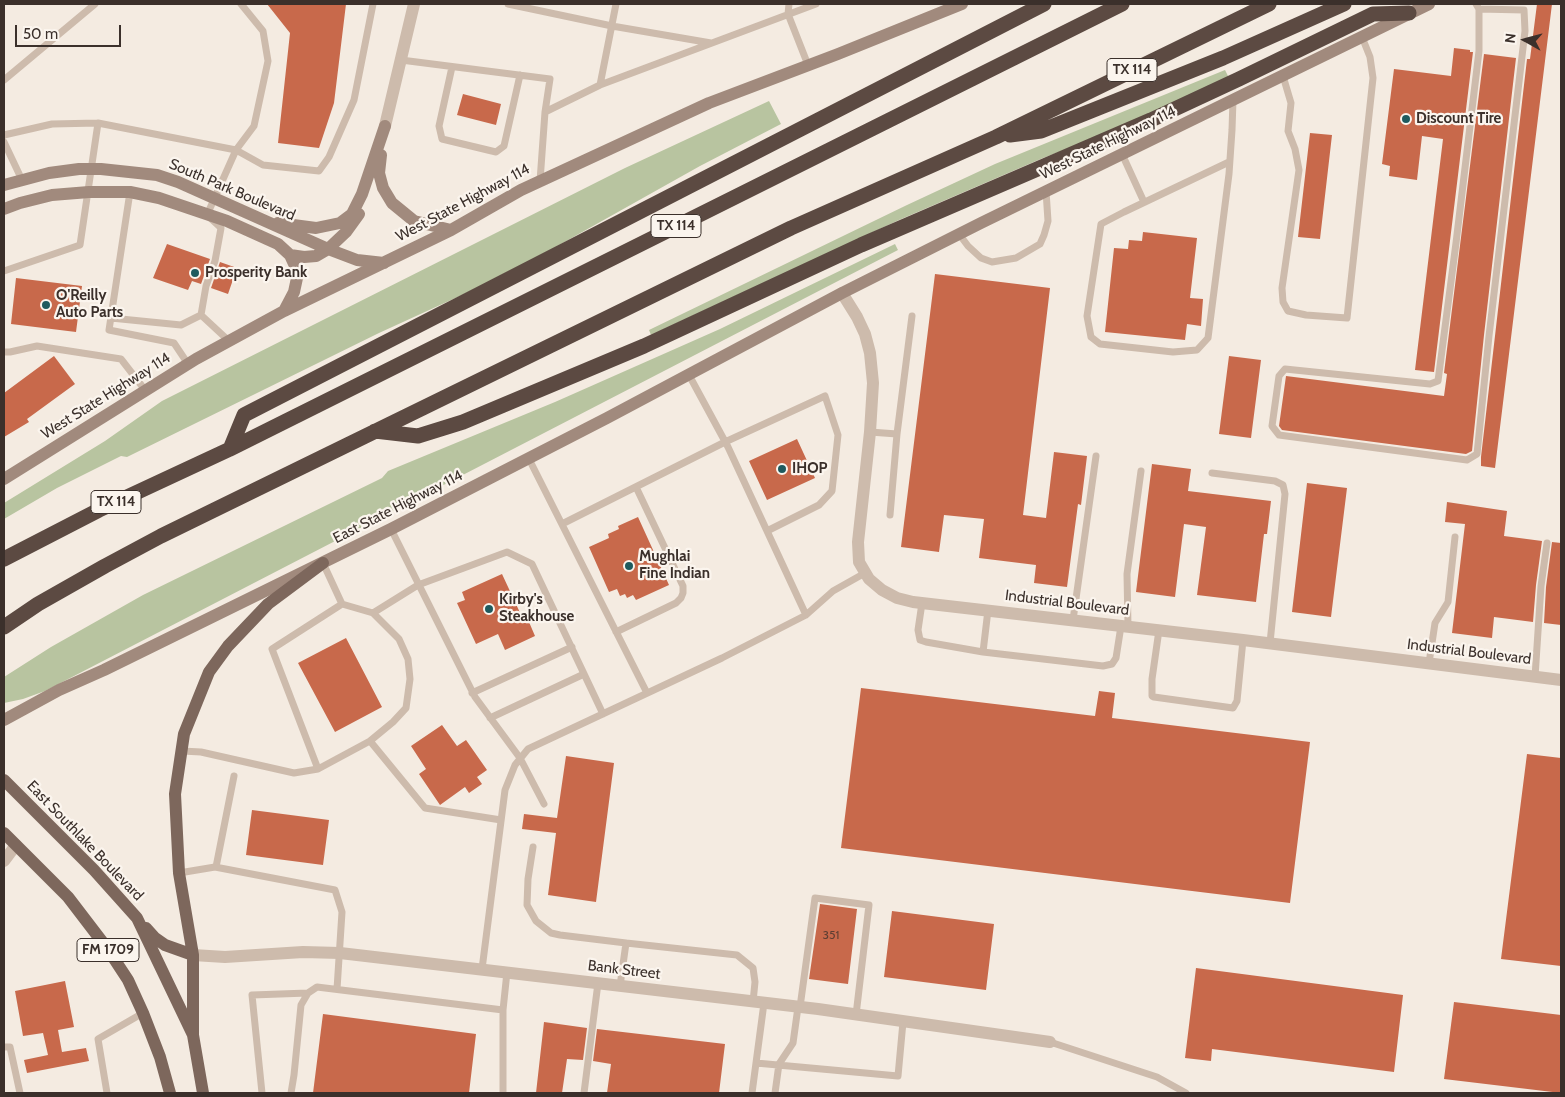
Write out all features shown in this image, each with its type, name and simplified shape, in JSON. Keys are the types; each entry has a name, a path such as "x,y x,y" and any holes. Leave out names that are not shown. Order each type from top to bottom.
{"highway":[{"path":"230,449 244,415 252,410 1044,4"},
{"name":"TX 114","path":"4,559 99,510 230,449 1122,4"},
{"name":"TX 114","path":"4,627 38,604 161,536 791,228 996,137 1269,4"},
{"path":"996,137 1041,131 1223,58 1344,4"},
{"path":"375,431 418,436 463,422 644,346 860,245 1151,120 1373,14 1409,13"}],"main road":[{"name":"West State Highway 114","path":"4,480 145,390 229,341 284,311 451,230 521,190 709,103 962,4"},
{"name":"West State Highway 114","path":"803,314 959,234 1429,4"},
{"path":"266,222 316,228 340,223 352,214 362,194 385,126"},
{"path":"385,126 379,173 383,188 392,203 414,221 451,230"},
{"path":"290,255 316,256 328,249 346,232 369,199 385,126"},
{"name":"South Park Boulevard","path":"4,184 49,173 90,169 133,172 164,177 328,249 357,260 384,263"},
{"path":"130,192 133,172"},
{"path":"22,180 27,201"},
{"name":"South Park Boulevard","path":"4,209 52,195 89,192 130,192 159,198 227,221 278,244 290,255"},
{"path":"284,311 294,292 297,278 296,266 290,255"},
{"name":"East State Highway 114","path":"4,720 59,690 323,563 529,459 803,314"},
{"path":"193,1035 193,956 179,873 175,794 184,734 209,672 228,646 268,604 323,563"},
{"path":"4,710 18,712"},
{"name":"East Southlake Boulevard","path":"4,780 94,870 136,918 193,1035 203,1093"},
{"name":"FM 1709","path":"4,833 68,897 102,941 128,980 160,1058 170,1093"},
{"path":"136,918 155,938 165,945 193,956"}],"street":[{"path":"385,126 414,4"},
{"name":"Industrial Boulevard","path":"842,294 865,334 870,353 873,383 870,432 858,542 859,562 869,579 882,590 897,598 922,603 1270,643 1561,680"},
{"path":"4,861 16,845"},
{"name":"Bank Street","path":"193,956 225,957 303,952 340,953 799,1007 1050,1042"}],"lane":[{"path":"4,80 95,4"},
{"path":"201,315 206,286 215,261 221,228 208,214 236,150 254,126 268,61 263,31 241,4"},
{"path":"4,136 52,124 98,122 236,150 263,165 319,171 329,157 354,100 373,4"},
{"path":"508,4 612,26 711,43"},
{"path":"600,85 616,4"},
{"path":"789,4 788,14 808,64"},
{"path":"545,112 600,85 816,4"},
{"path":"1478,6 1524,10 1525,31 1477,454 1467,460 1279,435 1272,426 1278,376 1285,369 1430,384 1438,381 1479,51 1478,6"},
{"path":"1283,76 1292,103 1288,131 1299,170 1282,288 1283,302 1288,311 1306,315 1347,318 1373,78 1370,57 1362,37"},
{"path":"401,60 550,79 545,112 540,181"},
{"path":"452,67 439,126 442,139 496,152 504,146 520,75"},
{"path":"1229,162 1101,224 1088,316 1091,337 1100,344 1173,352 1197,350 1208,338 1229,162 1233,100"},
{"path":"4,271 80,245 98,122"},
{"path":"4,142 22,180"},
{"path":"1122,154 1144,202"},
{"path":"959,234 981,258 992,262 1016,258 1040,244 1048,221 1046,191"},
{"path":"130,192 109,330 174,343 188,364"},
{"path":"111,318 181,326 201,315"},
{"path":"201,315 229,341"},
{"path":"890,515 897,434 912,316"},
{"path":"4,352 37,346 120,359 145,390"},
{"path":"689,375 725,442 806,615"},
{"path":"562,524 725,442 825,396 838,435 832,492 819,505 767,531"},
{"path":"870,432 897,434"},
{"path":"1073,620 1096,456"},
{"path":"529,459 646,693"},
{"path":"922,603 918,630 920,640 926,642 983,652 1103,666 1112,664 1116,658 1124,626 1127,574 1141,471"},
{"path":"1212,473 1275,481 1283,485 1285,494 1270,643"},
{"path":"616,632 676,603 683,593 683,586 636,487"},
{"path":"391,529 472,693 520,758 544,804"},
{"path":"1429,663 1435,623 1448,602 1455,537"},
{"path":"1535,676 1541,586 1547,543"},
{"path":"373,613 418,584 507,552 532,564 603,714"},
{"path":"323,563 342,604"},
{"path":"482,969 505,790 515,765 528,749 722,658 806,615 834,591 866,573"},
{"path":"182,750 201,752 294,772 318,769 370,741 393,722 406,708 410,679 408,659 399,639 373,613 342,604 272,649 318,769"},
{"path":"983,652 988,610"},
{"path":"1159,630 1152,679 1152,696 1233,708 1237,701 1243,640"},
{"path":"472,693 572,647"},
{"path":"490,718 584,674"},
{"path":"370,741 424,808 501,820"},
{"path":"216,867 234,776"},
{"path":"533,847 528,879 527,905 536,921 551,933 737,955 753,968 759,1002 756,1062 752,1093"},
{"path":"179,873 216,867 335,890 342,912 336,990"},
{"path":"775,1093 779,1064 793,1043 815,898 869,905 856,1015"},
{"path":"620,986 626,943"},
{"path":"504,1093 504,1010 507,972"},
{"path":"584,1093 598,983"},
{"path":"262,1093 252,996 308,993 318,987 504,1010"},
{"path":"291,1093 301,1005 308,993"},
{"path":"105,1093 98,1039 143,1013"},
{"path":"756,1062 898,1076 903,1022"},
{"path":"1050,1042 1157,1077 1186,1093"},
{"path":"4,1047 10,1047 20,1093"}],"green space":[{"path":"1225,70 1229,78 1103,135 1043,158 899,220 651,335 649,330 995,164"},
{"path":"769,101 781,124 700,166 552,249 462,295 379,333 127,457 121,456 57,488 4,519 4,503 105,441 162,401 625,168"},
{"path":"895,244 898,250 45,691 4,703 4,677 51,647 143,595 382,478 388,471 555,402 720,329"}],"building":[{"path":"267,4 346,4 334,103 319,148 278,143 290,33"},
{"path":"1537,4 1552,4 1495,468 1481,466 1481,457 1527,59 1530,59"},
{"path":"1454,48 1473,52 1434,372 1415,370 1443,139 1422,136 1417,180 1389,176 1390,166 1382,164 1394,69 1451,76"},
{"path":"1484,54 1516,58 1472,451 1466,454 1282,430 1279,426 1286,376 1444,396 1447,374 1444,373"},
{"path":"463,94 501,104 496,125 457,115"},
{"path":"1310,133 1332,135 1320,239 1298,237"},
{"path":"1143,232 1197,238 1190,298 1203,299 1201,326 1187,324 1185,340 1105,332 1114,248 1128,249 1129,240 1142,241"},
{"name":"Prosperity Bank","path":"167,244 210,259 201,284 192,281 188,290 153,278"},
{"path":"220,262 237,268 228,294 211,288"},
{"path":"935,274 1050,288 1023,515 1046,518 1054,452 1087,456 1081,505 1078,504 1067,587 1034,583 1036,565 979,558 984,519 944,515 939,552 901,547"},
{"name":"O'Reilly Auto Parts","path":"16,278 82,286 76,332 11,324"},
{"path":"54,356 75,384 27,419 29,422 4,437 4,393"},
{"path":"1229,356 1261,360 1251,438 1219,434"},
{"name":"IHOP","path":"797,439 815,478 767,500 749,461"},
{"path":"1152,464 1191,469 1188,491 1271,501 1267,534 1264,534 1256,602 1197,595 1206,527 1184,524 1175,597 1136,592"},
{"path":"1307,483 1347,488 1331,617 1292,612"},
{"path":"1447,502 1507,511 1504,536 1542,541 1533,622 1494,617 1492,638 1452,633 1465,524 1445,522"},
{"name":"Mughlai Fine Indian","path":"638,517 669,585 636,600 633,595 627,598 625,594 620,596 617,589 609,592 589,547 609,538 608,534 619,529 618,526"},
{"path":"1552,542 1561,543 1561,625 1544,623 1546,587"},
{"name":"Kirby's Steakhouse","path":"502,574 522,617 526,615 535,636 505,650 498,634 476,644 457,603 465,600 462,592"},
{"path":"346,638 382,707 335,732 298,663"},
{"path":"861,688 1095,716 1099,691 1115,693 1112,718 1310,742 1290,903 841,848"},
{"path":"442,725 457,746 466,740 487,770 477,777 482,784 469,793 465,787 440,805 419,774 426,769 411,746"},
{"path":"1527,754 1561,758 1561,966 1501,959"},
{"path":"566,756 614,763 596,902 548,895 556,833 522,829 524,814 557,818"},
{"path":"252,810 329,820 323,865 246,855"},
{"path":"820,904 857,909 848,984 809,979"},
{"path":"892,911 994,924 986,990 884,977"},
{"path":"1196,968 1403,995 1394,1072 1212,1049 1211,1061 1185,1058"},
{"path":"65,981 74,1027 58,1030 62,1052 86,1048 89,1061 27,1073 24,1060 48,1055 43,1033 23,1036 15,991"},
{"path":"1454,1002 1561,1015 1561,1093 1444,1079"},
{"path":"323,1014 476,1034 469,1093 313,1093"},
{"path":"544,1022 587,1028 583,1060 567,1059 562,1093 536,1093"},
{"path":"597,1029 725,1044 719,1093 607,1093 611,1064 593,1061"}],"place":[{"name":"Discount Tire","path":"1406,119"},
{"name":"Prosperity Bank","path":"195,273"},
{"name":"O'Reilly Auto Parts","path":"46,305"},
{"name":"IHOP","path":"782,469"},
{"name":"Mughlai Fine Indian","path":"629,566"},
{"name":"Kirby's Steakhouse","path":"489,609"}]}
